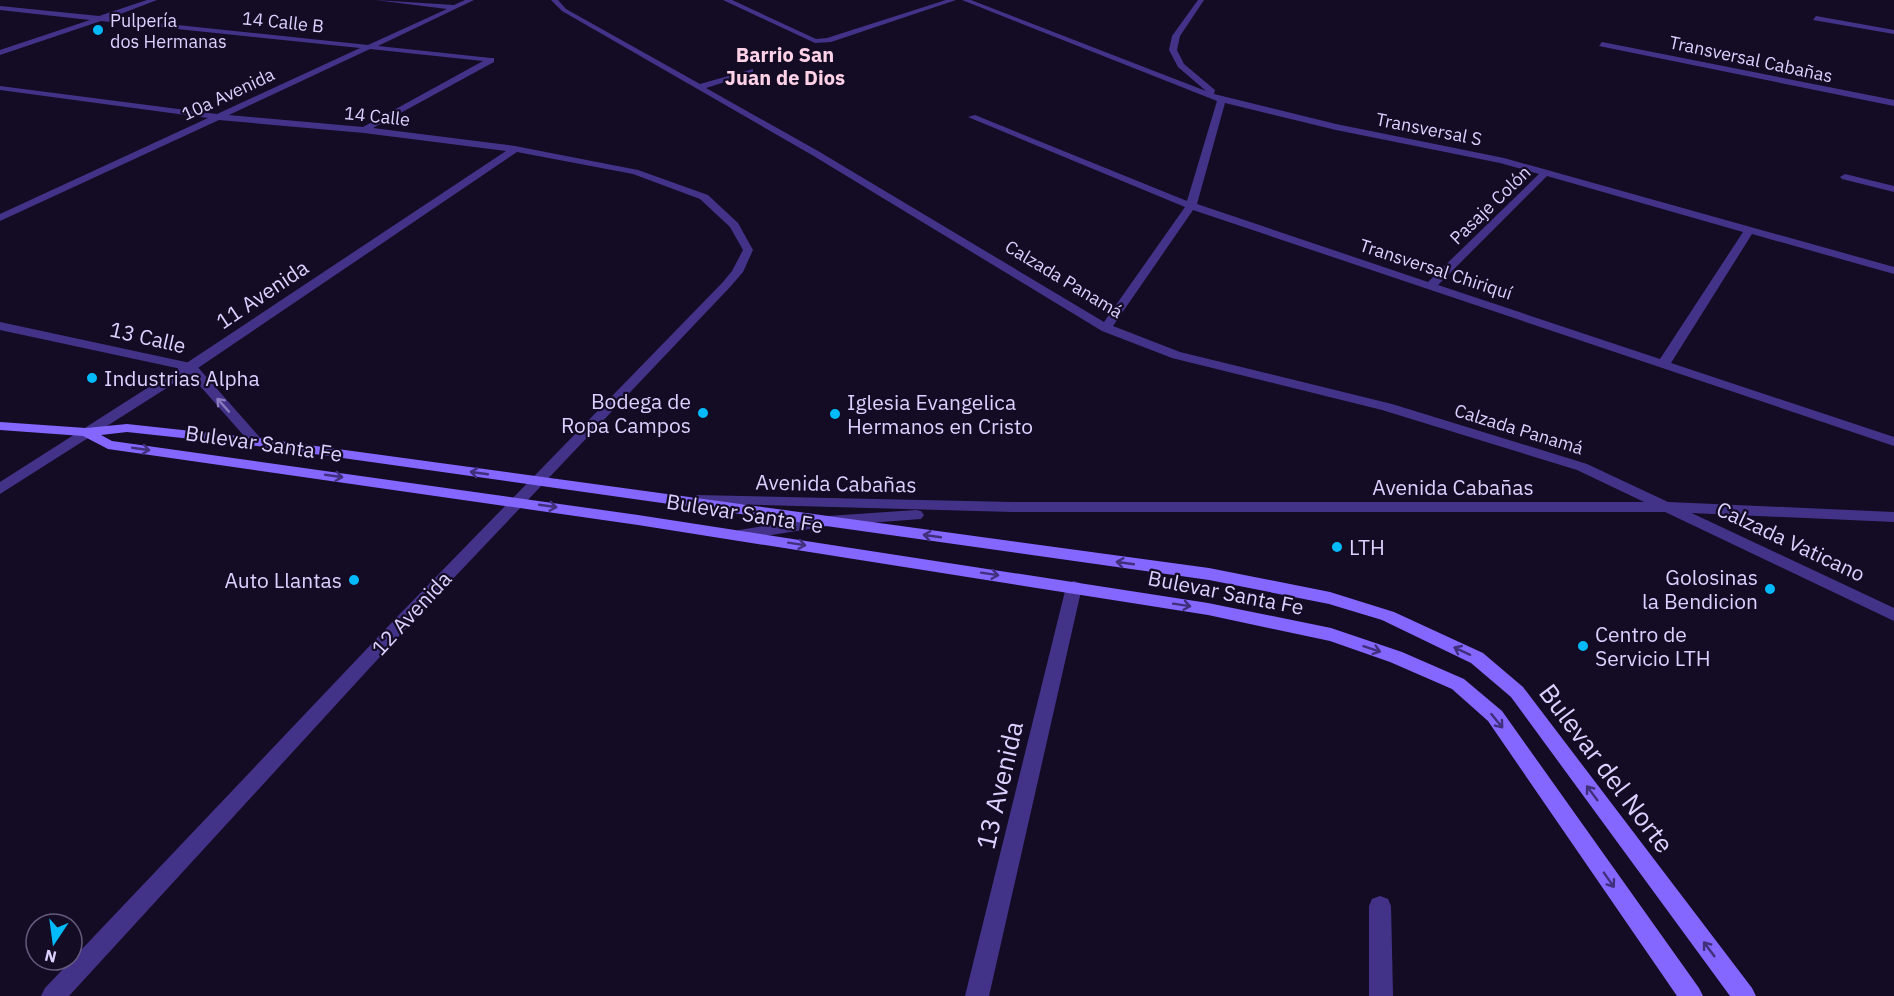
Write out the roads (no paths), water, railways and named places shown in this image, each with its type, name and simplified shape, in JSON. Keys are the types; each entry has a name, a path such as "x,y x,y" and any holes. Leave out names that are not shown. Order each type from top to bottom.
{"main road":[{"name":"Bulevar Santa Fe","path":"0,426 86,432 127,428 257,442 1209,574 1330,598 1388,616"},
{"name":"Bulevar Santa Fe","path":"86,432 108,444 739,535 1208,609 1331,635 1396,657 1458,684 1494,716 1691,996"},
{"name":"Bulevar del Norte","path":"1388,616 1477,658 1517,692 1744,996"}],"street":[{"path":"0,53 154,0"},
{"path":"378,0 453,7"},
{"name":"10a Avenida","path":"0,218 471,0"},
{"name":"Calzada Panamá","path":"554,0 564,10 1014,271 1106,328 1176,355 1387,407 1582,467 1669,507"},
{"path":"726,0 812,41 828,40 953,0"},
{"path":"969,1 989,0"},
{"path":"1106,328 1191,206 1222,100 1181,65 1173,50 1176,36 1202,0"},
{"name":"Transversal S","path":"969,1 1222,100 1336,127 1501,160 1894,271"},
{"name":"14 Calle B","path":"0,8 491,60 364,130"},
{"path":"1816,18 1894,32"},
{"name":"Transversal Cabañas","path":"1602,44 1894,103"},
{"path":"700,87 750,71"},
{"name":"14 Calle","path":"0,88 218,117 364,130 515,149 635,172 704,197 734,225"},
{"name":"Transversal Chiriquí","path":"972,117 1191,206 1665,363 1894,442"},
{"name":"11 Avenida","path":"0,489 190,367 515,149"},
{"name":"Pasaje Colón","path":"1430,286 1546,172"},
{"path":"1845,177 1894,189"},
{"name":"12 Avenida","path":"53,996 516,502 737,272 748,250 734,225"},
{"path":"1665,363 1750,229"},
{"name":"13 Calle","path":"0,326 190,367 257,442"},
{"name":"Avenida Cabañas","path":"660,498 781,504 1012,507 1669,507 1894,517"},
{"name":"Avenida Cabañas","path":"739,535 828,521 1012,507"},
{"name":"Calzada Vaticano","path":"1669,507 1894,615"},
{"name":"13 Avenida","path":"977,996 1074,587"},
{"path":"1380,906 1382,996"}],"place":[{"name":"Pulpería dos Hermanas","path":"98,30"},
{"name":"Industrias Alpha","path":"92,378"},
{"name":"Bodega de Ropa Campos","path":"703,413"},
{"name":"Iglesia Evangelica Hermanos en Cristo","path":"835,414"},
{"name":"LTH","path":"1337,547"},
{"name":"Auto Llantas","path":"354,580"},
{"name":"Golosinas la Bendicion","path":"1770,589"},
{"name":"Centro de Servicio LTH","path":"1583,646"}],"district":[{"name":"Barrio San Juan de Dios","path":"785,66"}]}
